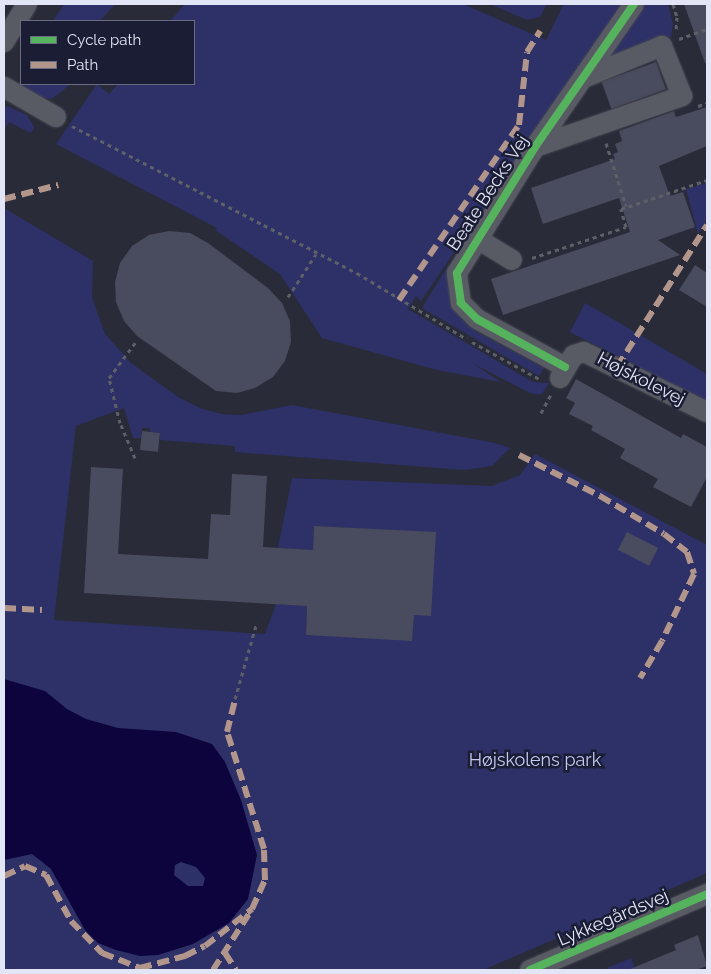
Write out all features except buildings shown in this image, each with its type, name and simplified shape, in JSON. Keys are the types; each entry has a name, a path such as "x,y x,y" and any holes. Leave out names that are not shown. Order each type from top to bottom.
{"street":[{"path":"4,42 28,4"},
{"name":"Beate Becks Vej","path":"562,374 477,319 461,303 457,273 476,238 634,4"},
{"path":"536,147 682,96 662,46 583,78"},
{"path":"4,87 56,117"},
{"path":"476,238 512,260"},
{"name":"Højskolevej","path":"562,374 574,355 584,352 707,412"},
{"name":"Lykkegårdsvej","path":"530,970 707,894"}],"path":[{"path":"672,4 677,17 676,40 707,29"},
{"path":"56,117 316,254 357,273 532,377 562,374"},
{"path":"600,126 626,206"},
{"path":"512,260 539,258 626,228 621,209 626,206 707,180"},
{"path":"288,297 316,254"},
{"path":"135,458 120,422 109,378 136,343"},
{"path":"235,699 257,622"}],"green space":[{"path":"64,4 115,4 101,20 54,20"},
{"path":"185,4 463,4 546,40 564,4 623,4 421,301 416,296 408,309 533,382 549,383 541,395 530,393 472,363 501,382 437,370 322,338 280,274 215,230 217,228 56,144 96,85 109,94 117,85 195,85 195,20 171,20"},
{"path":"490,4 547,4 540,17 527,20"},
{"path":"644,4 668,4 673,24 671,37 606,59"},
{"path":"20,82 20,85 70,85 52,99 39,97 19,85"},
{"path":"7,106 27,115 34,127 31,133 9,122 4,130 4,108"},
{"path":"707,183 707,220 698,234 686,189"},
{"name":"Højskolens park","path":"4,208 93,261 92,298 105,334 131,363 178,397 202,409 222,414 241,415 292,405 495,443 510,448 492,466 464,470 235,452 235,446 160,440 160,433 150,432 150,428 142,428 141,438 133,438 124,408 76,426 54,620 265,634 276,604 307,606 306,635 412,640 414,615 436,533 314,526 313,550 278,548 292,478 492,486 520,475 535,454 707,545 707,873 483,970 4,970"},
{"path":"449,264 451,302 463,321 475,331 544,368 539,376 422,308"},
{"path":"585,303 707,374 707,403 570,332"},
{"path":"631,958 636,970 608,970 607,968"}],"shaded area":[{"path":"4,679 45,691 67,709 86,719 118,728 176,732 212,744 225,762 241,800 257,855 248,899 229,923 193,944 158,955 140,956 98,943 85,930 51,869 32,854 4,860","holes":["181,862 196,867 205,878 203,886 188,886 174,875 175,865"]}],"marked path":[{"path":"399,300 519,125 527,52 540,31"},
{"path":"4,199 58,185"},
{"path":"617,367 707,225"},
{"path":"519,455 600,496 664,534 687,552 694,574 662,641 640,678"},
{"path":"4,608 42,610"},
{"path":"213,970 252,909 265,880 264,849 227,732 235,699"},
{"path":"4,876 25,866 46,875 71,921 102,953 140,968 185,956 205,946 252,909"},
{"path":"225,953 236,970"}],"cycle path":[{"path":"565,367 477,319 461,303 457,273 535,147 634,4"},
{"path":"530,970 707,894"}]}
